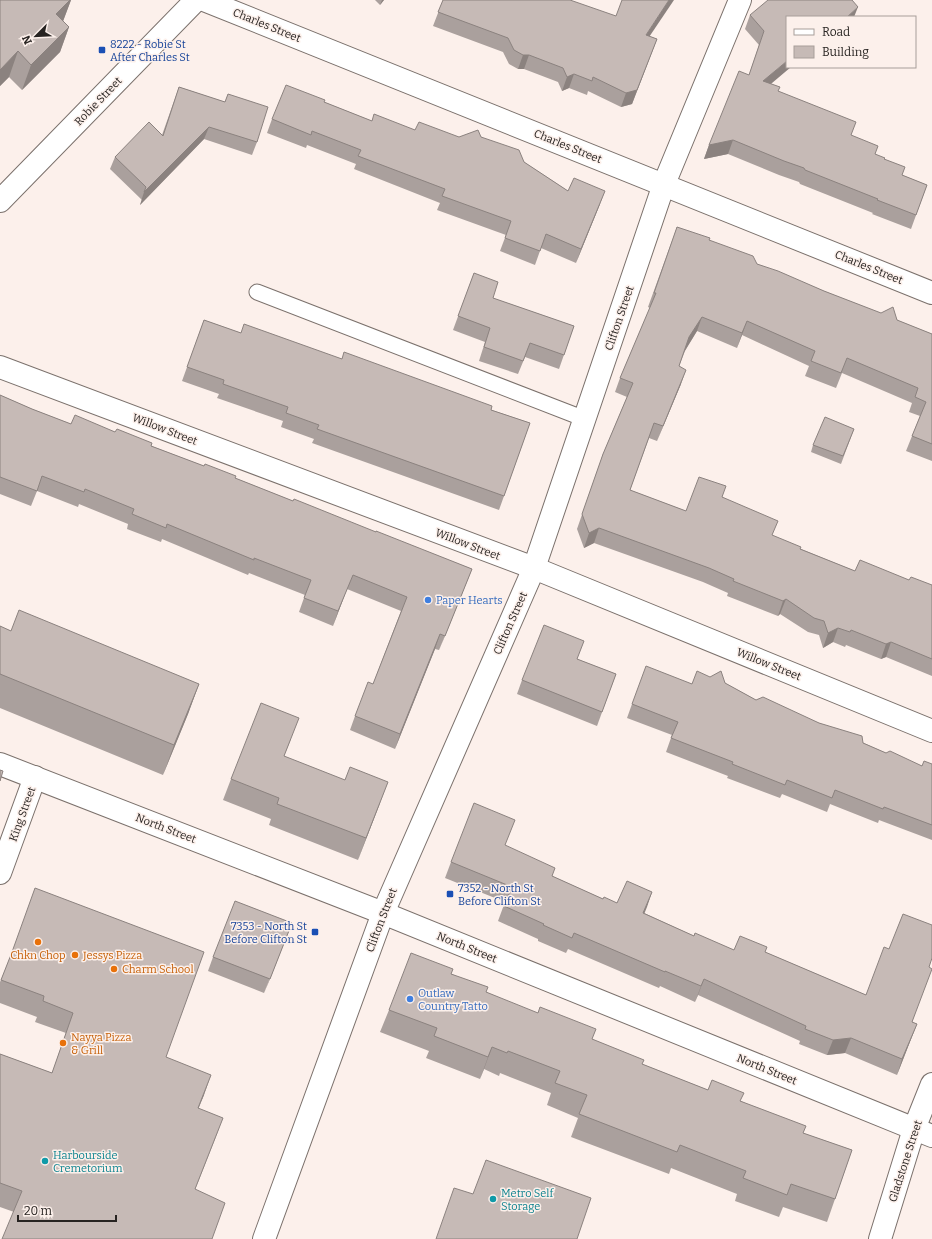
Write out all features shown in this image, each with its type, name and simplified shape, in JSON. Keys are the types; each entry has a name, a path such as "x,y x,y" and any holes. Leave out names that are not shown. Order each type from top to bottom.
{"street":[{"name":"Robie Street","path":"0,201 196,0"},
{"name":"Charles Street","path":"204,0 932,293"},
{"name":"Clifton Street","path":"264,1239 383,913 534,568 664,184 740,0"},
{"name":"Willow Street","path":"0,367 534,568 932,731"},
{"name":"North Street","path":"0,764 383,913 923,1133"},
{"name":"King Street","path":"0,873 35,777"},
{"name":"Gladstone Street","path":"880,1239 923,1133 932,1084"}],"lane":[{"path":"257,292 585,419"}],"building":[{"path":"0,0 70,0 56,14 69,27 31,65 18,51 0,70"},
{"path":"443,0 570,0 616,16 622,0 669,0 646,35 657,39 637,90 626,93 593,77 592,81 574,74 567,77 563,68 529,55 523,55 514,50 508,38 438,12"},
{"path":"768,0 852,0 858,7 848,16 786,16 786,62 763,81 780,87 778,91 856,122 851,135 878,146 875,154 905,167 902,175 927,185 916,215 733,140 709,145 739,71 749,75 764,31 750,15"},
{"path":"286,85 325,100 324,102 372,121 374,114 415,130 419,122 459,137 478,130 481,137 519,150 524,162 568,191 574,178 605,191 581,249 546,234 540,251 505,238 511,221 442,196 445,189 358,156 361,150 312,131 311,135 272,119"},
{"path":"179,87 225,102 228,94 268,107 257,142 209,127 144,192 146,187 115,157 149,122 163,136"},
{"path":"677,227 710,238 709,240 753,256 757,264 778,271 881,313 893,307 897,320 932,334 932,444 912,436 926,402 915,397 918,388 847,358 841,373 811,361 815,351 747,321 742,333 702,317 689,337 679,366 686,370 663,426 654,423 630,490 686,511 699,477 726,486 722,497 778,521 772,535 801,547 800,549 855,571 860,560 909,580 911,577 932,585 932,659 891,642 886,644 851,630 850,632 838,628 828,633 824,621 814,618 786,599 783,601 733,581 734,579 709,568 599,528 589,533 582,514 603,454 633,383 620,378 656,293 654,293"},
{"path":"474,273 498,282 493,298 574,326 564,355 530,343 523,361 484,347 490,328 458,316"},
{"path":"204,320 241,333 244,324 342,359 344,352 492,406 491,410 530,423 504,496 317,429 319,425 286,413 288,407 223,384 224,380 187,367"},
{"path":"0,395 71,424 75,415 115,432 117,429 152,443 151,446 204,466 205,464 236,476 235,478 293,501 294,499 472,569 445,636 440,634 400,734 355,716 368,682 373,684 407,597 353,575 338,611 304,598 311,580 254,558 254,560 167,524 166,528 132,514 134,509 85,489 84,492 42,476 37,491 0,477"},
{"path":"825,417 854,429 843,456 813,445"},
{"path":"19,610 199,684 174,745 0,674 0,626 11,631"},
{"path":"544,625 584,641 577,659 616,674 602,712 522,680"},
{"path":"646,666 692,684 697,671 710,677 721,671 725,683 756,700 763,697 819,723 862,736 863,743 886,753 890,751 922,766 924,761 932,764 932,825 884,807 883,809 835,790 832,798 787,780 785,785 732,764 733,762 671,738 678,722 632,704"},
{"path":"261,703 299,718 284,756 345,780 350,767 388,782 366,838 277,804 279,798 231,779"},
{"path":"0,770 3,771 0,781"},
{"path":"474,803 515,820 505,845 555,868 552,876 603,899 604,897 617,903 627,881 652,892 643,913 694,936 695,933 734,950 740,936 767,947 765,952 866,995 884,947 889,949 903,914 932,925 932,958 929,967 932,969 912,1022 917,1024 902,1059 851,1038 833,1040 805,1029 806,1026 704,979 701,986 574,933 572,938 504,906 512,887 451,862"},
{"path":"35,888 204,952 166,1057 211,1075 198,1108 223,1118 195,1189 225,1203 212,1239 2,1239 22,1191 0,1183 0,1054 52,1073 73,1013 43,1001 44,996 1,980"},
{"path":"235,901 292,923 270,979 213,957"},
{"path":"411,953 453,969 451,974 488,987 486,992 538,1013 540,1007 596,1029 592,1039 644,1060 642,1064 708,1090 712,1080 744,1093 740,1101 806,1126 803,1133 852,1150 835,1199 791,1184 787,1195 743,1178 746,1171 680,1145 677,1152 579,1114 587,1095 555,1083 560,1071 508,1051 507,1053 492,1047 488,1057 434,1036 437,1028 389,1010"},
{"path":"486,1160 591,1198 577,1239 436,1239 454,1188 473,1194"}],"place":[{"name":"8222 - Robie St After Charles St","path":"102,50"},
{"name":"Paper Hearts","path":"428,600"},
{"name":"7352 - North St Before Clifton St","path":"450,894"},
{"name":"7353 - North St Before Clifton St","path":"315,932"},
{"name":"Chkn Chop","path":"38,942"},
{"name":"Jessys Pizza","path":"75,955"},
{"name":"Charm School","path":"114,969"},
{"name":"Outlaw Country Tatto","path":"410,999"},
{"name":"Nayya Pizza & Grill","path":"63,1043"},
{"name":"Harbourside Cremetorium","path":"45,1161"},
{"name":"Metro Self Storage","path":"493,1199"}]}
